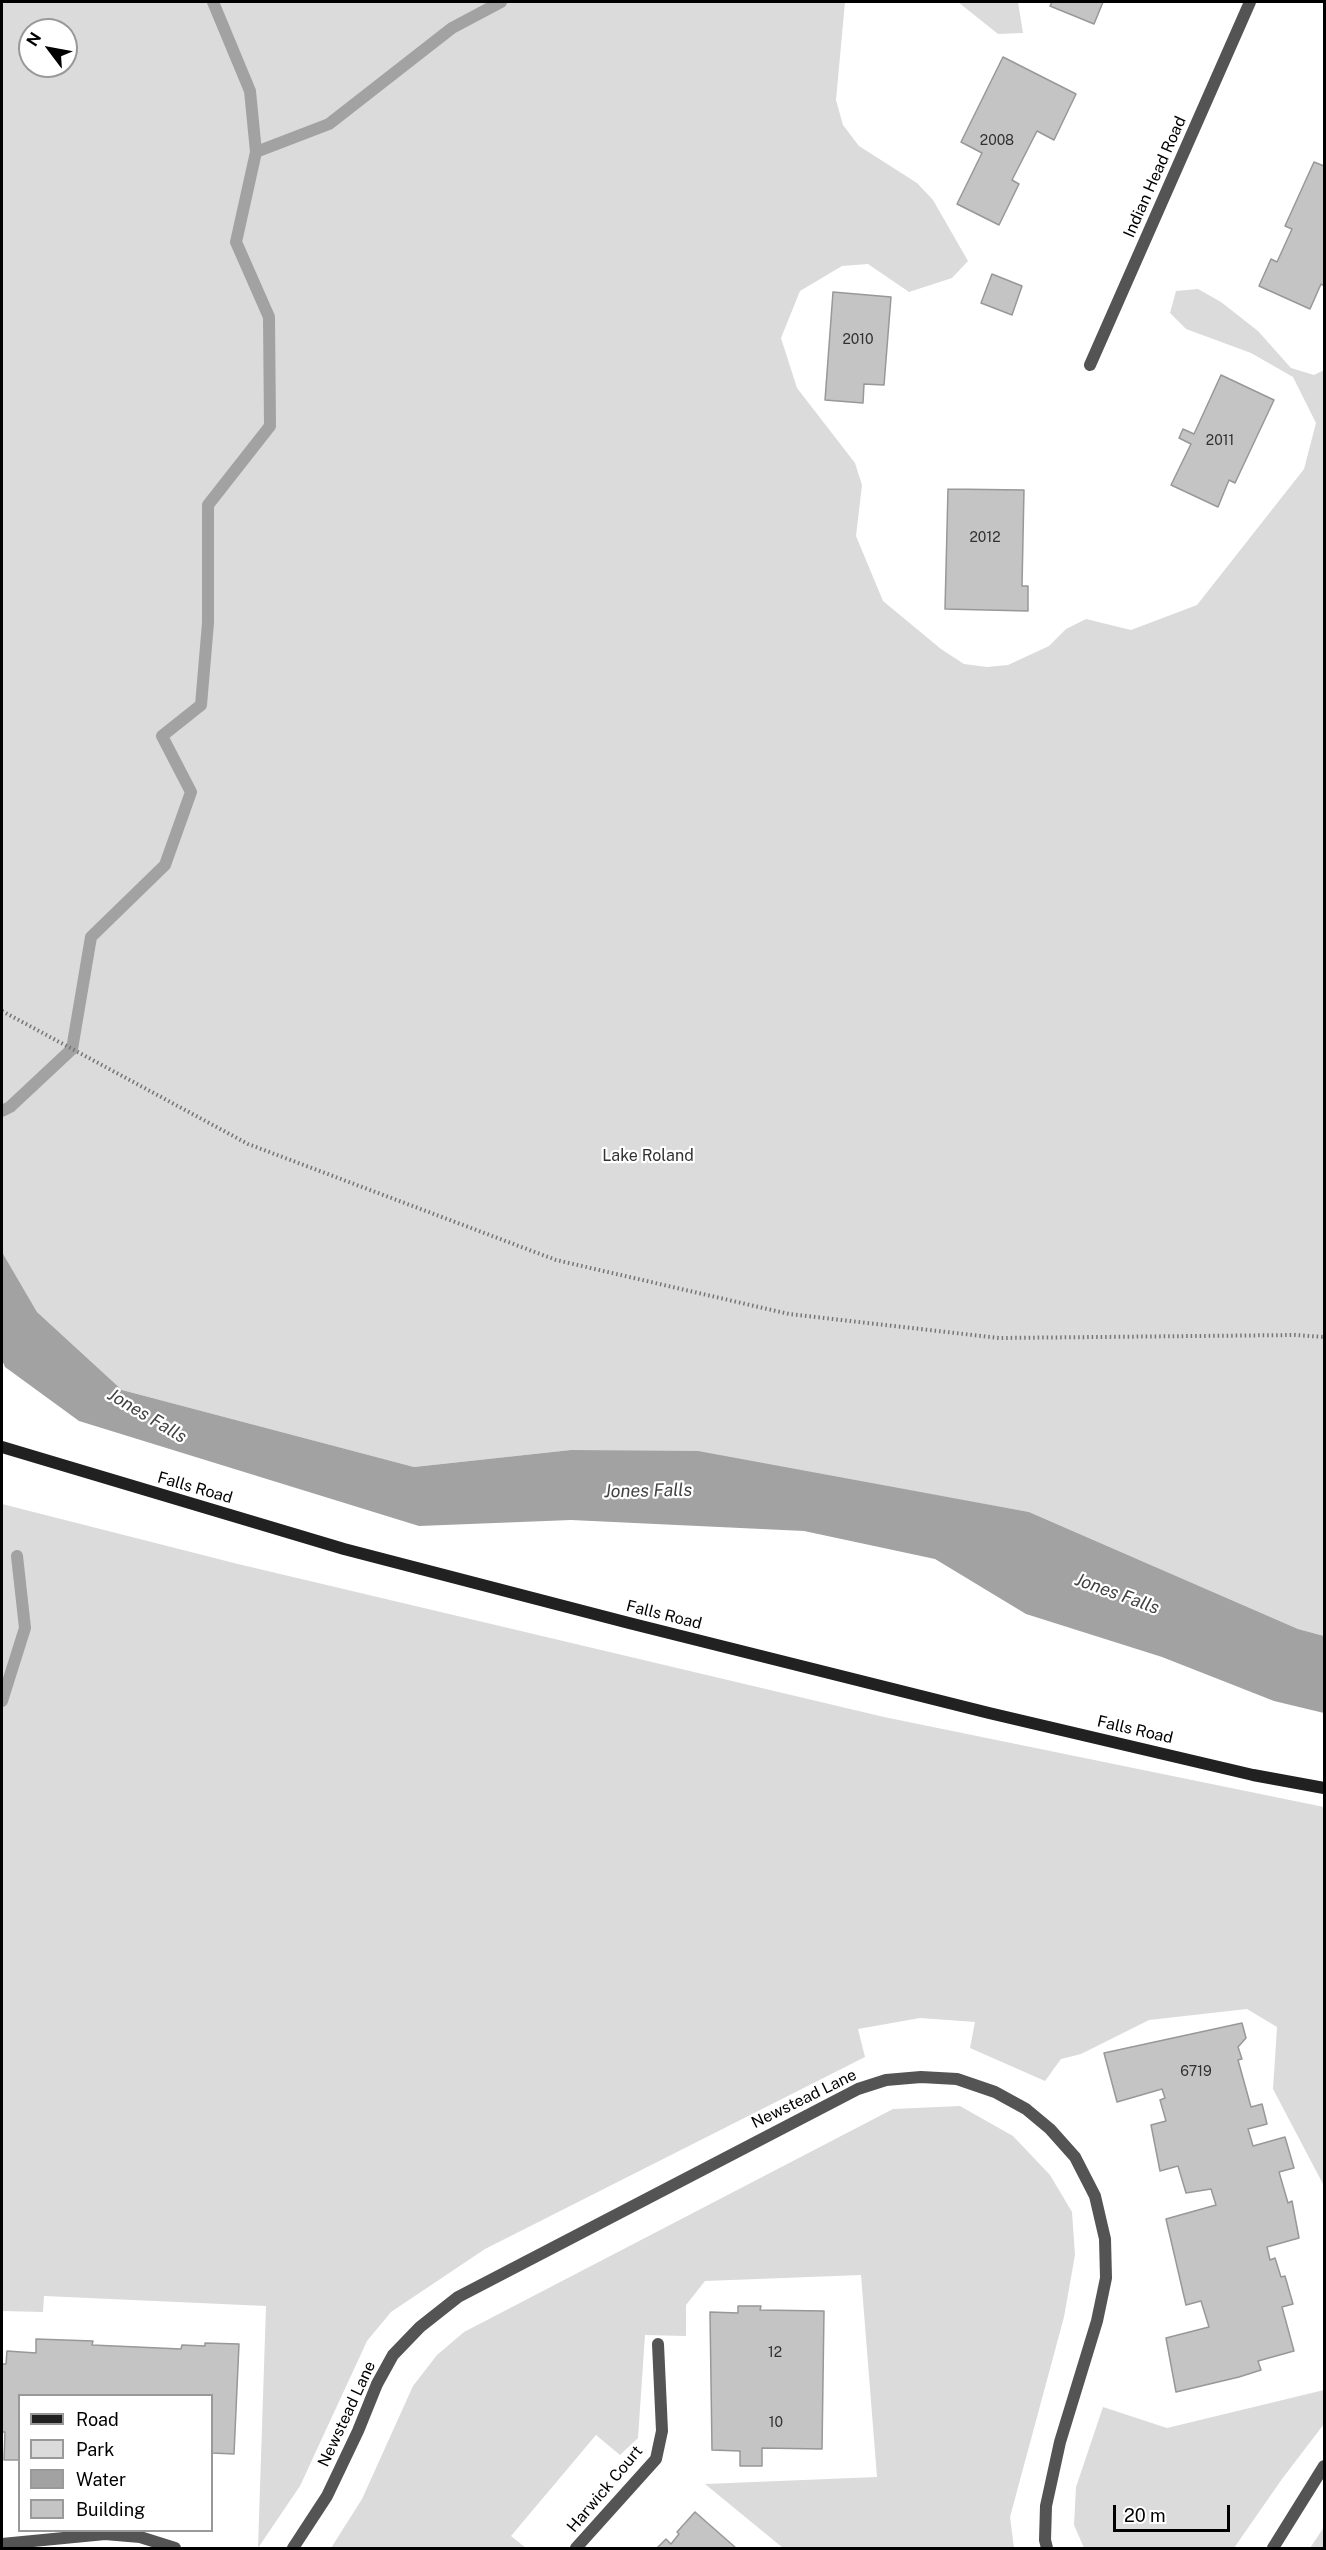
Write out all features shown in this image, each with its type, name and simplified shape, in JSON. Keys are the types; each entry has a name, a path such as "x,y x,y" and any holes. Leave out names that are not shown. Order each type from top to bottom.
{"main road":[{"name":"Falls Road","path":"2,1448 344,1549 617,1620 1115,1743 1253,1775 1324,1788"}],"street":[{"name":"Indian Head Road","path":"1090,365 1250,2"},
{"name":"Newstead Lane","path":"293,2548 327,2496 358,2431 377,2384 393,2355 420,2327 458,2297 858,2089 886,2080 921,2077 957,2079 995,2092 1026,2109 1050,2129 1075,2157 1095,2196 1105,2239 1106,2278 1097,2320 1060,2442 1046,2506 1045,2540 1047,2548"},
{"name":"Harwick Court","path":"576,2548 656,2459 662,2431 658,2344"},
{"path":"1273,2548 1324,2466"},
{"path":"2,2544 105,2534 141,2537 175,2548"}],"path":[{"path":"2,1011 248,1144 556,1260 789,1314 999,1338 1295,1335 1324,1337"}],"green space":[{"name":"Lake Roland","path":"2,2 845,2 836,100 843,125 859,146 917,183 933,200 968,261 952,278 909,292 868,264 842,266 800,291 781,338 797,388 855,463 862,485 856,536 883,601 941,649 964,664 987,667 1008,665 1049,646 1066,629 1086,619 1131,630 1197,605 1304,469 1316,423 1293,377 1251,353 1186,329 1170,313 1176,291 1198,289 1221,302 1258,331 1291,368 1314,375 1324,370 1324,1636 1298,1629 1029,1512 856,1481 571,1450 414,1467 122,1390 37,1312 2,1252"},
{"path":"958,2 1018,2 1023,33 998,34"},
{"path":"2,1504 238,1564 884,1717 1324,1807 1324,2186 1273,2089 1277,2027 1247,2009 1149,2020 1081,2054 1061,2059 1045,2081 970,2048 975,2022 920,2018 858,2029 865,2057 485,2249 391,2312 367,2341 300,2486 258,2548 266,2306 44,2296 43,2312 2,2311"},
{"path":"960,2106 1013,2136 1050,2175 1072,2212 1075,2255 1064,2317 1010,2517 1014,2548 783,2548 705,2484 877,2477 861,2275 705,2281 686,2305 686,2336 645,2335 638,2438 620,2455 596,2435 511,2536 526,2548 331,2548 362,2499 413,2386 437,2355 464,2332 893,2109"},
{"path":"1324,2390 1324,2424 1234,2548 1084,2548 1074,2525 1076,2487 1103,2407 1167,2428"},
{"path":"1324,2527 1324,2548 1310,2548"}],"water":[{"name":"Jones Falls","path":"2,1252 37,1312 122,1390 414,1467 571,1450 698,1451 1029,1512 1298,1629 1324,1636 1324,1713 1274,1701 1162,1657 1026,1614 935,1559 804,1531 571,1520 419,1526 79,1421 5,1367 2,1360"}],"building":[{"path":"1052,2 1103,2 1094,24 1050,6"},
{"path":"1003,57 1076,94 1054,140 1037,131 1012,180 1019,184 999,225 957,204 982,153 961,142"},
{"path":"1314,162 1324,166 1324,286 1321,284 1310,309 1259,286 1271,259 1277,262 1292,229 1285,226"},
{"path":"992,274 1022,286 1012,315 981,303"},
{"path":"833,292 891,297 884,385 864,384 863,403 825,400"},
{"path":"1221,375 1274,400 1235,483 1229,480 1218,507 1171,485 1191,444 1179,438 1183,429 1194,434"},
{"path":"948,489 1024,490 1022,586 1028,586 1028,611 945,609"},
{"path":"1242,2023 1246,2038 1238,2047 1242,2059 1238,2060 1251,2107 1262,2104 1267,2124 1248,2129 1253,2146 1285,2137 1294,2168 1279,2172 1288,2203 1292,2201 1299,2238 1267,2247 1270,2260 1275,2258 1281,2277 1285,2276 1293,2304 1282,2307 1294,2351 1258,2361 1261,2370 1176,2392 1166,2338 1209,2327 1201,2301 1186,2305 1166,2219 1216,2205 1211,2189 1186,2193 1178,2166 1160,2171 1151,2125 1166,2121 1160,2100 1165,2098 1162,2089 1117,2102 1104,2053"},
{"path":"738,2306 761,2306 760,2310 824,2311 822,2449 762,2448 762,2466 740,2466 740,2451 712,2450 710,2312 738,2313"},
{"path":"36,2339 93,2341 92,2345 181,2349 182,2345 205,2346 205,2343 239,2344 234,2454 213,2453 213,2394 18,2394 18,2460 4,2460 2,2364 6,2364 7,2351 36,2353"},
{"path":"695,2512 736,2548 657,2548 666,2539 671,2544 679,2534 677,2532"}],"waterway":[{"path":"2,1111 10,1107 72,1049 91,937 165,865 191,792 162,736 201,705 208,623 208,505 270,426 269,317 236,242 256,152 250,91 213,2"},
{"path":"256,152 329,124 452,28 501,2"},
{"path":"2,1701 25,1628 17,1556"}]}
